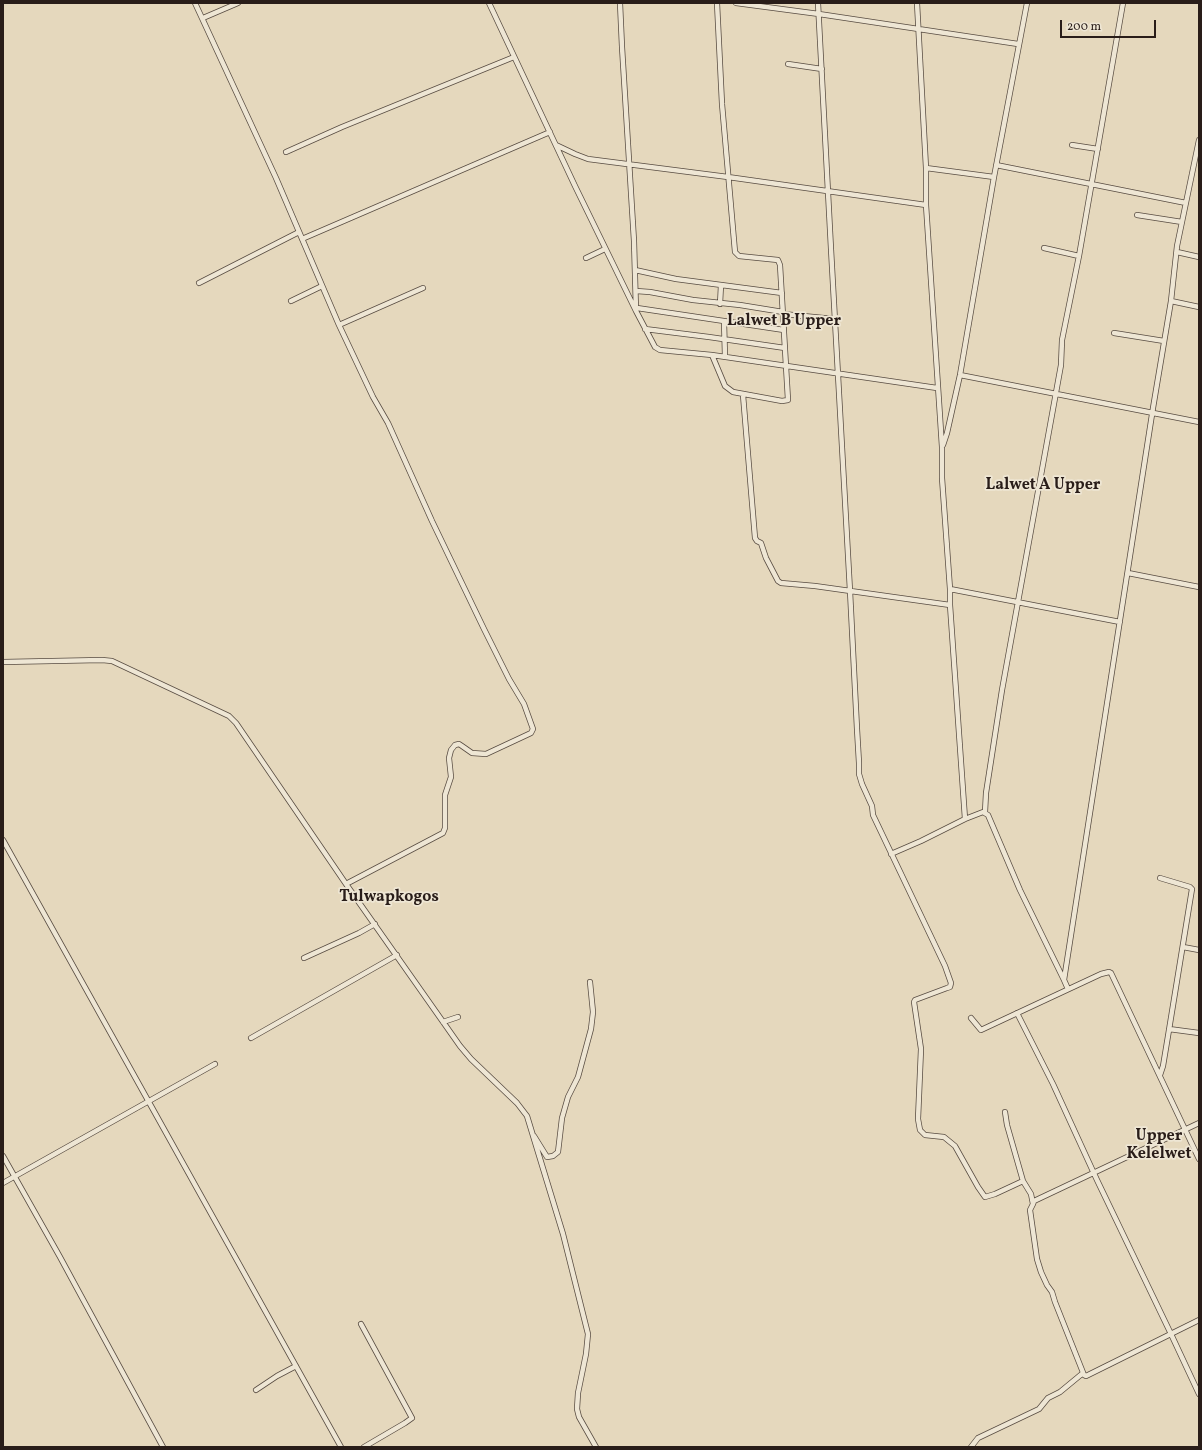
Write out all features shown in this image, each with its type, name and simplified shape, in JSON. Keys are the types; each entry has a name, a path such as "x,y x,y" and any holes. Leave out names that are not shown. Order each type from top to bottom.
{"street":[{"path":"196,3 276,178 322,286 373,398 388,423 480,622 509,679 524,704 533,728 531,733 486,754 472,753 459,744 455,745 451,750 449,758 451,777 445,795 445,828 443,833 346,884"},
{"path":"489,3 653,346 660,350 712,355 937,388"},
{"path":"620,3 636,310"},
{"path":"712,355 725,386 734,392 743,395 787,401 781,268 778,260 740,256 735,252 722,104 717,3"},
{"path":"736,3 1018,44"},
{"path":"818,3 859,774 872,806 873,815 945,966 950,983 950,987 915,1000 914,1002 921,1049 918,1119 920,1130 925,1135 944,1137 955,1146 985,1197 1023,1181"},
{"path":"917,3 926,168 926,205 942,447 942,478 965,819"},
{"path":"942,447 960,375 996,165 1027,3"},
{"path":"1068,989 1020,890 988,814 985,812 986,793 1000,705 1061,365 1062,340 1079,256 1123,3"},
{"path":"203,18 238,4"},
{"path":"286,152 342,127 514,57"},
{"path":"788,64 822,69"},
{"path":"302,239 550,132"},
{"path":"1064,980 1152,413 1171,301 1177,252 1199,140"},
{"path":"556,145 588,158 926,205"},
{"path":"1072,145 1098,149"},
{"path":"996,165 1186,203"},
{"path":"926,168 994,177"},
{"path":"1137,215 1182,222"},
{"path":"199,283 299,232"},
{"path":"1044,248 1079,256"},
{"path":"586,258 606,249"},
{"path":"1177,252 1199,257"},
{"path":"635,270 676,279 782,293"},
{"path":"720,304 721,285"},
{"path":"291,301 322,286"},
{"path":"339,324 423,288"},
{"path":"636,292 650,292 720,304 740,305 783,313 834,319"},
{"path":"1171,301 1199,307"},
{"path":"636,310 784,330"},
{"path":"724,322 725,357"},
{"path":"645,329 785,348"},
{"path":"1114,333 1164,341"},
{"path":"960,375 1199,422"},
{"path":"743,395 754,538 756,541 761,543 775,578 781,583 814,586 950,605"},
{"path":"1128,574 1199,587"},
{"path":"950,589 1120,622"},
{"path":"3,662 112,661 229,716 236,724 460,1046 471,1059 517,1103 527,1116 563,1234 588,1334 586,1354 578,1393 577,1409 579,1417 596,1447"},
{"path":"891,854 965,819 985,812"},
{"path":"3,840 341,1447"},
{"path":"1160,878 1190,887 1192,889 1163,1066 1160,1075"},
{"path":"304,958 359,933 375,924"},
{"path":"1183,947 1199,950"},
{"path":"251,1038 397,955"},
{"path":"972,1018 981,1030 1101,974 1111,973 1199,1159"},
{"path":"532,1134 547,1157 553,1156 558,1152 562,1118 568,1097 578,1077 591,1029 593,1012 590,982"},
{"path":"1017,1013 1053,1084 1199,1394"},
{"path":"443,1022 458,1017"},
{"path":"1169,1029 1199,1032"},
{"path":"3,1183 215,1064"},
{"path":"1005,1112 1007,1125 1023,1181 1031,1194 1033,1204"},
{"path":"1199,1124 1034,1201 1030,1210 1039,1265 1047,1285 1052,1292 1054,1302 1083,1373 1086,1376 1199,1320"},
{"path":"3,1156 60,1257 163,1447"},
{"path":"361,1324 412,1418 405,1424 364,1447"},
{"path":"256,1390 277,1376 296,1366"},
{"path":"971,1447 978,1438 1039,1409 1048,1398 1060,1392 1083,1373"}],"district":[{"name":"Lalwet B Upper","path":"784,322"},
{"name":"Lalwet A Upper","path":"1043,486"},
{"name":"Tulwapkogos","path":"389,898"},
{"name":"Upper Kelelwet","path":"1159,1146"}]}
